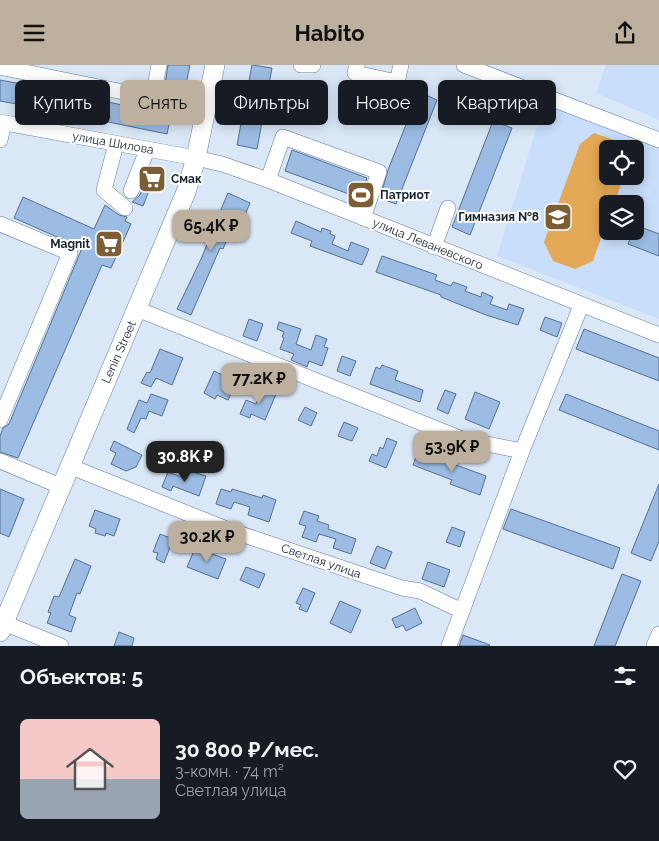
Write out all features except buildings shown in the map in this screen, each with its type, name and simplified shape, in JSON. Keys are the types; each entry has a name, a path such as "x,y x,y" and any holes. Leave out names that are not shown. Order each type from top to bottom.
{"main road":[{"name":"Lenin Street","path":"2,627 60,486 186,192 196,158 215,65"}],"street":[{"path":"155,80 158,65"},
{"path":"301,65 313,65"},
{"path":"357,65 355,73 397,82 401,65"},
{"path":"464,65 659,140"},
{"path":"9,67 120,90"},
{"path":"0,140 2,123"},
{"name":"улица Шилова","path":"2,123 196,158"},
{"path":"268,180 283,137 379,171 363,218"},
{"path":"116,144 104,190 125,208"},
{"path":"131,191 146,150"},
{"name":"улица Леваневского","path":"196,158 222,164 268,180 581,306 659,335"},
{"path":"434,247 448,208"},
{"path":"0,224 70,253 0,420"},
{"path":"449,646 522,451 581,306"},
{"path":"137,309 462,439 522,451"},
{"path":"0,461 60,486"},
{"name":"Светлая улица","path":"69,466 230,530 402,588 420,591 462,611"},
{"path":"2,627 61,646"},
{"path":"654,646 659,634"}],"shaded area":[{"path":"606,65 659,65 659,120 596,93"},
{"name":"Гимназия №8","path":"556,109 638,140 599,140 599,185 644,185 644,142 659,148 659,319 497,256 538,125 556,125"},
{"path":"594,133 614,140 599,140 599,185 621,185 617,195 599,195 600,240 593,261 575,269 553,261 544,242 580,144"}],"place":[{"name":"Смак","path":"152,179"},
{"name":"Патриот","path":"361,195"},
{"name":"Гимназия №8","path":"558,217"},
{"name":"Magnit","path":"109,244"}]}
